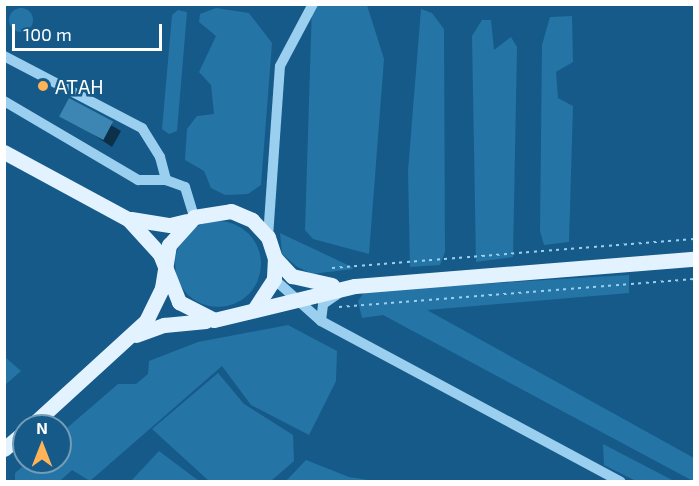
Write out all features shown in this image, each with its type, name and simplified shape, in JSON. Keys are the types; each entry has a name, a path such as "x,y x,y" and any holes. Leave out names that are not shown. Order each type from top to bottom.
{"main road":[{"path":"4,152 128,219 159,225 231,211 252,220 268,237 275,258 274,279 250,312"},
{"path":"128,219 160,254 165,275 186,309 224,320"},
{"path":"45,414 133,336 153,311 165,275 169,245 190,219"},
{"path":"275,258 298,279 355,286"},
{"path":"133,336 177,322 224,320 292,298 355,286 694,259"}],"lane":[{"path":"268,237 280,66 313,4"},
{"path":"4,56 142,128 160,157 166,180"},
{"path":"4,101 138,180 166,180 185,187 190,219"},
{"path":"274,279 292,298 321,321 621,482"},
{"path":"321,321 323,304 355,286"}],"path":[{"path":"332,268 694,239"},
{"path":"333,308 694,279"}],"shaded area":[{"path":"312,5 367,5 384,59 369,254 313,239 305,230"},
{"path":"21,8 26,9 32,15 32,25 26,31 21,32 16,31 10,25 9,20 10,15 16,9"},
{"path":"216,8 249,13 272,43 261,185 248,194 225,195 211,188 204,171 185,160 187,129 197,116 214,114 211,85 199,72 216,36 199,22 200,14"},
{"path":"421,9 432,13 444,29 445,252 440,265 410,267 408,171"},
{"path":"178,10 187,12 177,131 169,134 162,129 172,15"},
{"path":"572,16 573,62 556,72 558,98 573,106 569,242 544,245 540,231 542,45 550,17"},
{"path":"482,20 491,20 494,50 511,37 517,47 513,257 476,262 472,36"},
{"path":"218,221 242,228 254,240 261,264 254,288 242,300 218,307 194,300 182,288 175,264 182,240 194,228"},
{"path":"280,233 353,269 312,274 296,266 282,254"},
{"path":"629,275 629,293 427,310 694,458 693,481 383,315 362,318 358,301 365,291"},
{"path":"288,325 337,351 336,381 309,435 251,405 222,366 90,481 72,470 72,424 118,384 136,384 148,374 149,361 198,342"},
{"path":"5,357 21,371 5,385"},
{"path":"218,373 244,404 293,435 294,461 271,481 209,481 152,429"},
{"path":"603,444 674,481 636,481 604,465"},
{"path":"159,451 199,481 131,481"},
{"path":"306,460 349,477 375,481 286,481"},
{"path":"15,474 68,474 60,481 15,481"}],"building":[{"path":"69,98 113,121 103,140 59,117"}],"place":[{"name":"АТАН","path":"43,86"}]}
